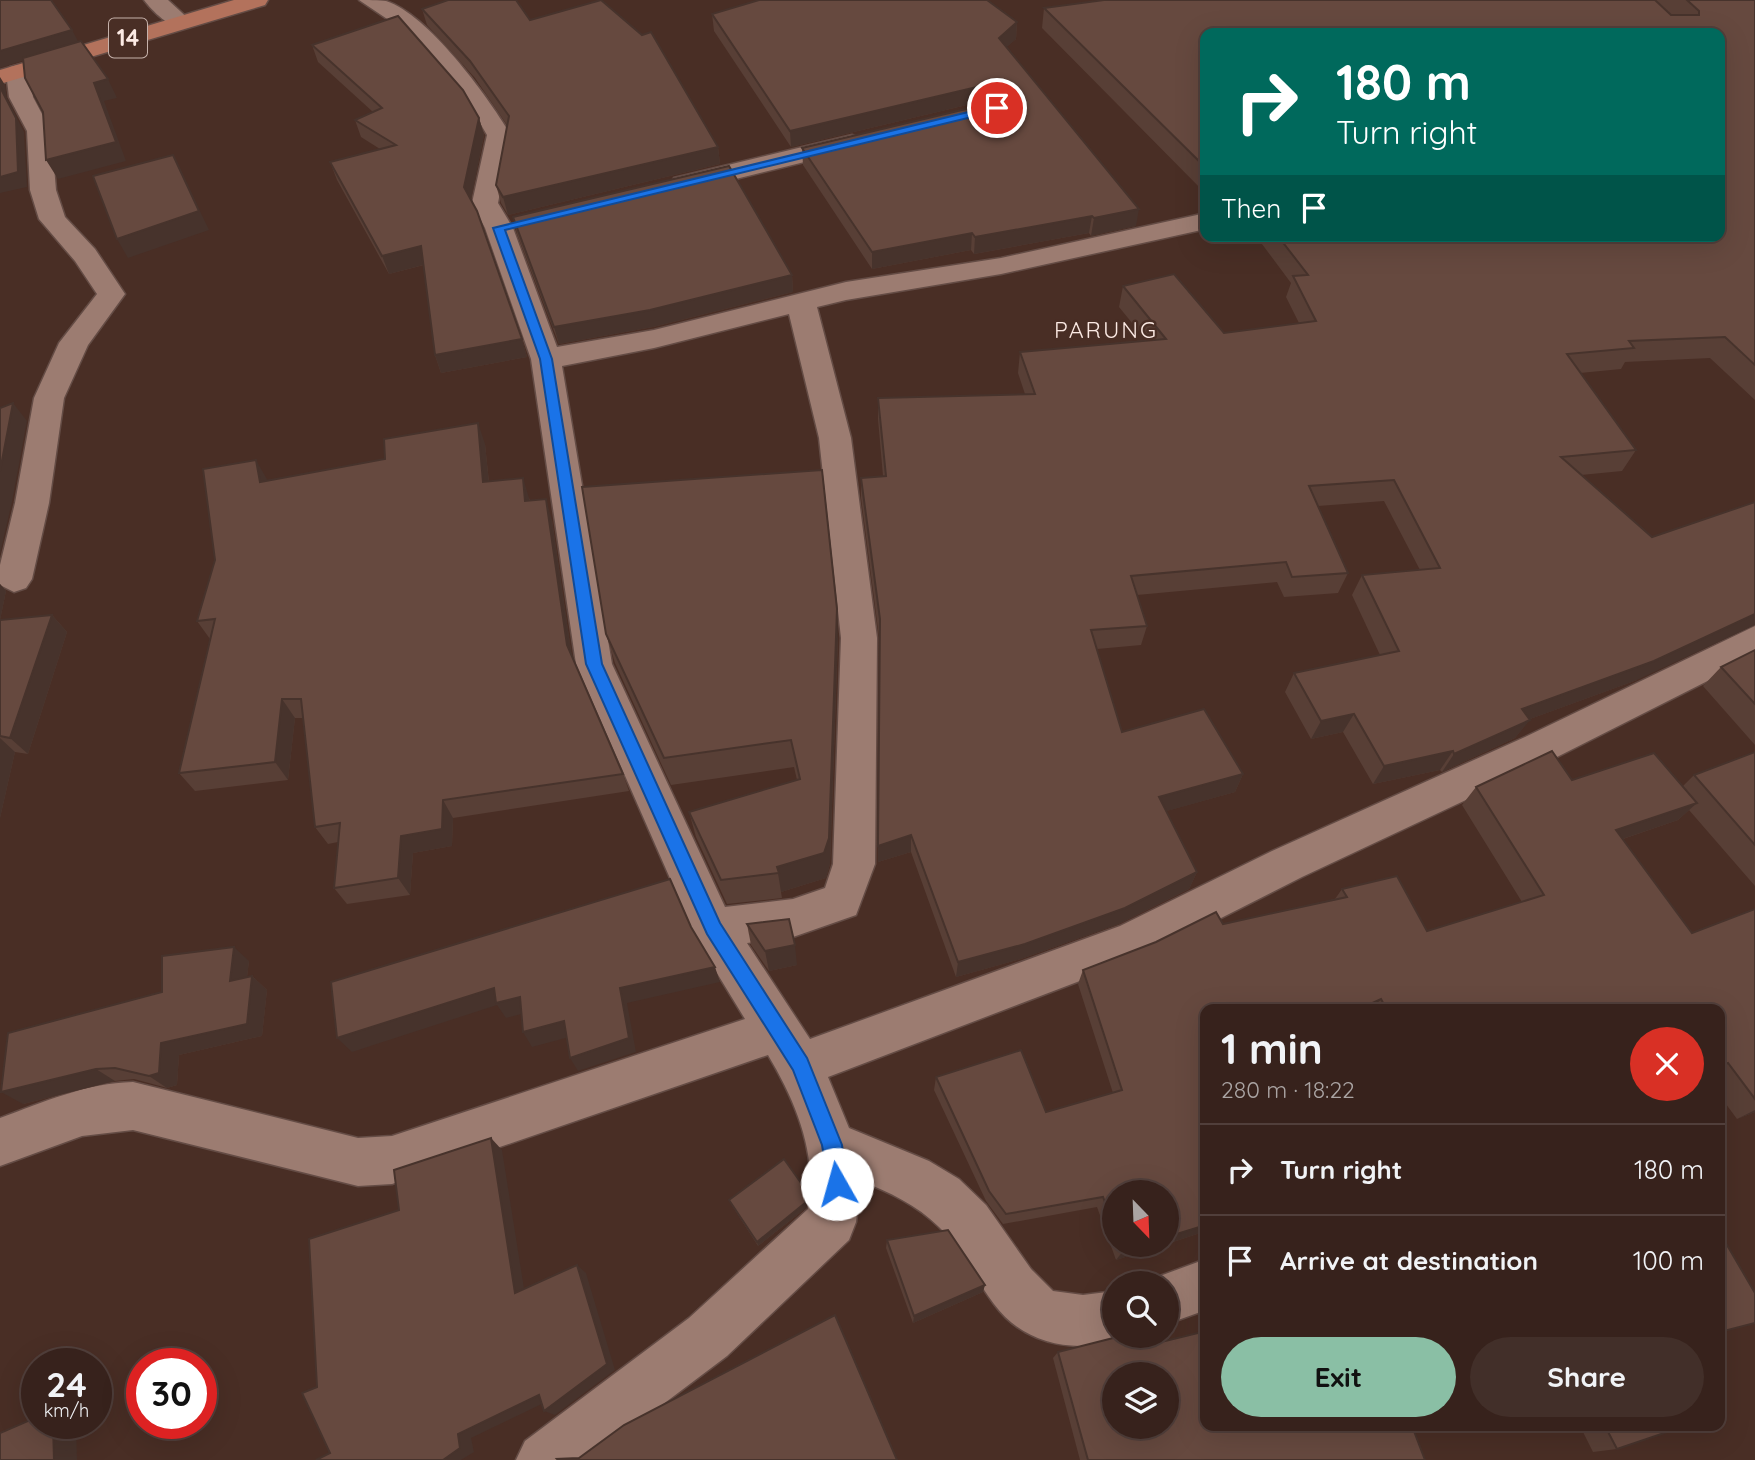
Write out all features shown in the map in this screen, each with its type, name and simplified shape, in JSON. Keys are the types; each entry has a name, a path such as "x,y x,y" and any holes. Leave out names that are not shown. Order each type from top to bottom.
{"highway":[{"name":"14","path":"9,75 257,0"}],"street":[{"path":"155,0 181,22"},
{"path":"370,0 413,26 480,103 499,135 485,202 512,225 546,359 594,664 713,928 789,1047 832,1145 837,1184 831,1223 708,1337 544,1460"},
{"path":"9,75 39,131 43,190 52,219 85,255 111,294 74,343 49,398 32,503 14,579"},
{"path":"660,189 876,137"},
{"path":"546,359 654,339 846,290 1001,266 1200,222"},
{"path":"713,928 793,918 841,901 854,864 859,638 835,439 801,302"},
{"path":"0,1142 113,1105 133,1106 358,1162 392,1160 789,1047 1133,941 1287,864 1539,748 1755,640"},
{"path":"832,1145 934,1191 960,1213 985,1245 1010,1288 1040,1313 1066,1322 1102,1320"},
{"path":"1179,1294 1200,1286"}],"building":[{"path":"0,0 51,0 72,30 0,51"},
{"path":"448,0 516,0 530,20 601,0 642,35 651,32 718,147 503,197 496,185 509,116 470,61 422,9"},
{"path":"759,0 987,0 1017,22 999,38 1139,209 975,237 972,233 872,252 802,148 1008,99 1013,93 1010,85 998,82 790,131 712,14"},
{"path":"1104,0 1655,0 1671,15 1699,15 1699,11 1687,0 1755,0 1755,365 1725,337 1629,341 1634,348 1567,354 1636,450 1561,457 1652,537 1755,502 1755,614 1654,661 1522,709 1530,720 1454,754 1453,751 1384,766 1354,714 1321,721 1294,673 1399,651 1362,575 1440,568 1394,480 1309,486 1348,573 1292,577 1286,562 1131,576 1147,626 1091,630 1122,732 1204,709 1243,774 1159,797 1197,872 1125,908 1025,944 958,962 911,835 878,846 880,619 861,478 886,476 878,398 1035,394 1020,352 1166,339 1123,286 1174,274 1224,333 1316,321 1293,276 1308,275 1283,242 1725,242 1725,28 1200,28 1200,162 1044,8"},
{"path":"398,16 463,90 479,118 464,187 477,211 522,339 435,355 421,246 382,256 330,162 396,145 355,120 382,108 312,45"},
{"path":"81,41 108,79 94,83 116,142 46,160 43,112 25,78 23,58"},
{"path":"0,87 16,118 18,172 0,177"},
{"path":"173,155 199,211 117,239 93,176"},
{"path":"729,166 792,275 650,310 554,327 513,217"},
{"path":"13,403 0,471 0,408"},
{"path":"478,423 483,482 523,478 525,501 546,499 567,645 623,774 443,800 442,829 401,836 398,878 334,888 340,823 315,827 301,699 282,699 275,762 179,773 215,619 197,621 215,560 203,469 256,460 260,482 385,459 384,439"},
{"path":"822,470 837,609 829,838 824,853 777,867 779,873 721,880 689,812 800,779 791,740 664,758 606,634 582,487"},
{"path":"52,615 10,738 0,736 0,620"},
{"path":"1755,650 1755,704 1721,667"},
{"path":"1552,751 1572,780 1654,753 1697,803 1616,830 1692,933 1755,909 1755,1099 1728,1063 1725,1064 1725,1004 1384,1004 1381,999 1370,1004 1200,1004 1200,1227 1180,1233 1180,1180 1102,1180 1102,1197 1006,1214 989,1191 936,1077 1021,1050 1046,1112 1122,1090 1083,970 1156,942 1216,912 1223,924 1347,897 1342,889 1397,876 1427,931 1544,895 1476,787"},
{"path":"1755,752 1755,845 1694,775"},
{"path":"670,879 691,927 715,967 620,988 629,1038 570,1058 564,1021 523,1032 520,997 496,1003 494,988 337,1038 331,982"},
{"path":"789,919 795,945 765,951 747,924"},
{"path":"234,947 230,981 252,976 247,1024 161,1043 159,1073 149,1076 115,1068 96,1069 1,1092 8,1033 162,992 162,956"},
{"path":"491,1138 515,1293 577,1265 607,1364 544,1411 539,1395 458,1434 460,1448 443,1460 316,1460 330,1453 302,1393 317,1387 309,1239 399,1210 394,1170"},
{"path":"784,1159 806,1190 805,1203 757,1242 729,1200"},
{"path":"948,1230 985,1285 914,1316 887,1240"},
{"path":"1725,1242 1755,1293 1755,1323 1725,1331"},
{"path":"835,1315 897,1460 557,1459 579,1458 624,1425"},
{"path":"1200,1332 1200,1431 1414,1431 1425,1460 1088,1460 1058,1352 1102,1341 1102,1348 1179,1348 1179,1338"},
{"path":"21,1424 21,1439 53,1439 54,1460 0,1460 0,1433"},
{"path":"1608,1431 1670,1431 1617,1449"}],"district":[{"name":"PARUNG","path":"1106,330"}],"route":[{"path":"837,1184 832,1145 800,1065 713,928 594,664 546,359 499,228 997,108"}]}
